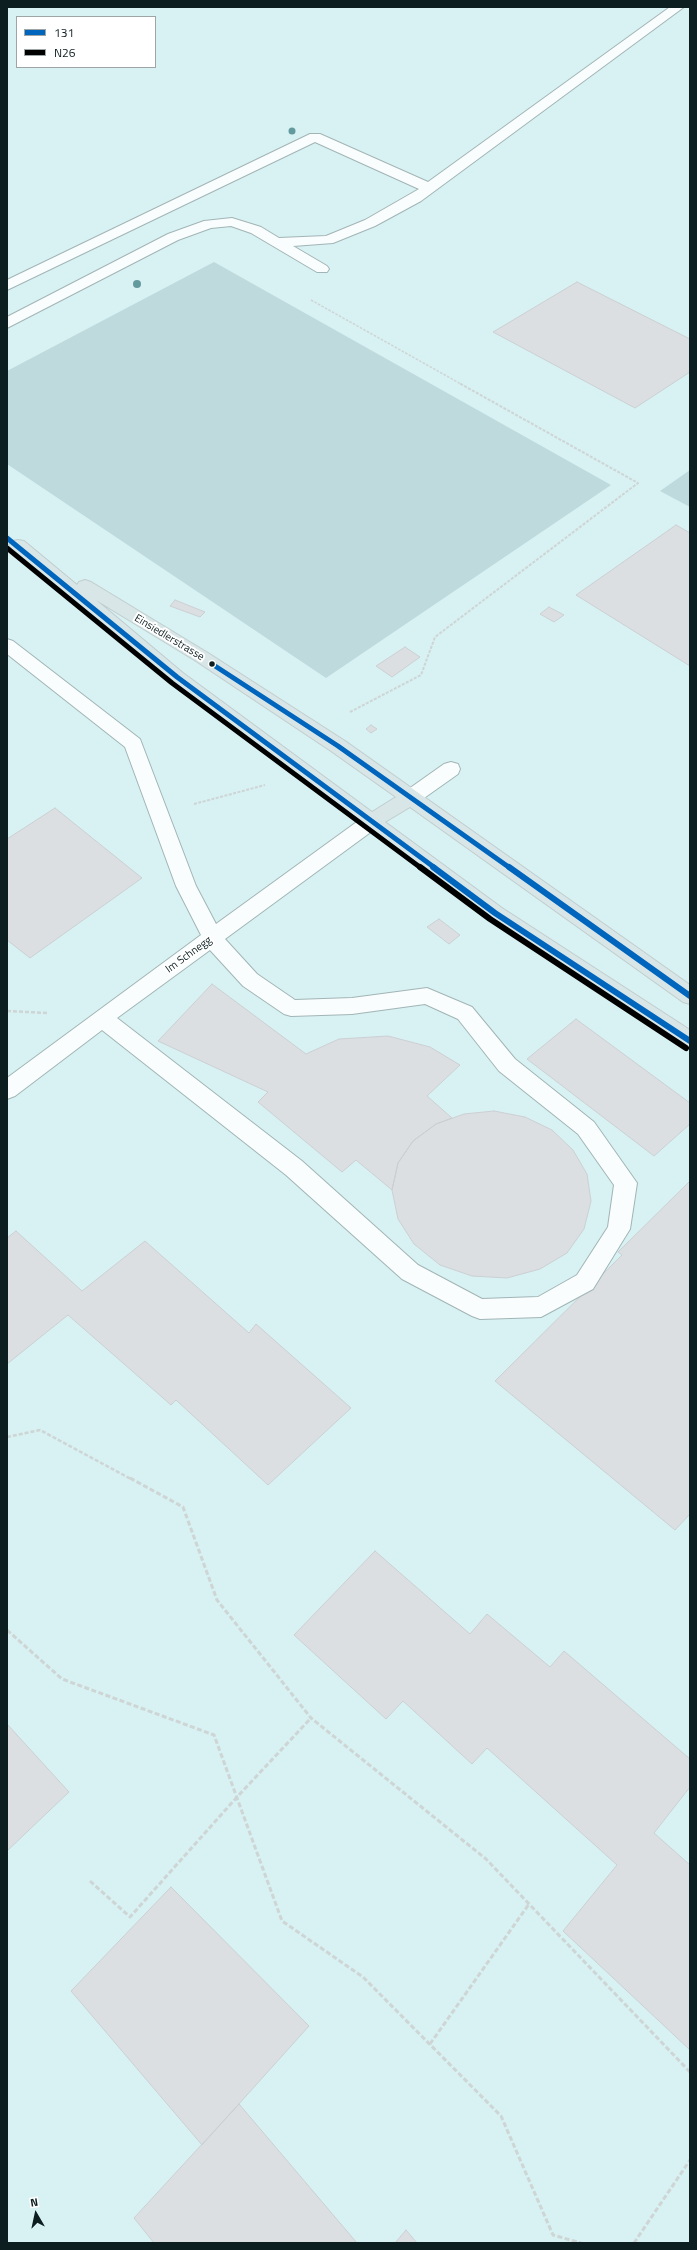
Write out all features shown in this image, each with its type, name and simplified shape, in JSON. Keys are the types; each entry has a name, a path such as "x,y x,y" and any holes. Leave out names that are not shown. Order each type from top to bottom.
{"main road":[{"name":"Einsiedlerstrasse","path":"12,542 202,657 338,746 690,996"},
{"name":"Einsiedlerstrasse","path":"12,542 177,677 495,913 690,1041"},
{"path":"372,821 410,798"}],"street":[{"path":"280,242 328,240 370,223 416,198 678,7"},
{"path":"7,286 315,137 429,188"},
{"path":"7,323 173,237 209,224 232,222 256,230 280,242 322,269"},
{"path":"7,645 133,744 186,886 213,938 250,980 291,1008 352,1006 427,996 465,1013 507,1065 586,1128 626,1183 619,1229 585,1282 540,1307 480,1309 410,1272 294,1168 102,1018"},
{"path":"410,798 451,769"},
{"name":"Im Schnegg","path":"7,1090 102,1018 372,821"}],"path":[{"path":"322,269 294,290 638,483 435,637 421,675 347,713"},
{"path":"159,813 273,783"},
{"path":"7,1437 40,1430 183,1506 217,1600 310,1718 486,1859 690,2072"},
{"path":"7,1630 62,1679 214,1735 282,1921 363,1977 501,2116 553,2236 581,2243"},
{"path":"90,1881 130,1917 310,1718"},
{"path":"430,2044 529,1904"},
{"path":"634,2243 690,2160"}],"shaded area":[{"path":"214,262 611,485 326,678 7,464 7,371"},
{"path":"690,470 690,507 660,491"}],"building":[{"path":"577,282 690,339 690,372 635,408 493,332"},
{"path":"676,525 690,533 690,666 576,595"},
{"path":"175,600 205,612 200,617 170,606"},
{"path":"549,607 564,615 554,622 540,614"},
{"path":"405,647 420,657 392,677 376,666"},
{"path":"371,725 377,729 371,733 366,729"},
{"path":"55,808 142,878 30,958 7,940 7,839"},
{"path":"439,919 460,935 449,944 427,927"},
{"path":"212,984 306,1054 339,1039 388,1036 430,1047 460,1065 427,1096 452,1118 436,1124 413,1141 398,1163 392,1190 356,1160 342,1172 258,1102 268,1092 158,1041"},
{"path":"576,1019 690,1103 690,1124 654,1156 527,1059"},
{"path":"494,1111 525,1117 552,1130 573,1150 587,1174 591,1201 584,1229 567,1253 540,1269 507,1278 472,1276 440,1265 414,1244 398,1219 392,1190 398,1163 413,1141 436,1124 464,1114"},
{"path":"690,1181 690,1514 675,1530 495,1381 622,1255 618,1252"},
{"path":"16,1231 82,1291 145,1241 249,1333 256,1324 351,1408 268,1485 176,1400 171,1405 68,1315 7,1364 7,1238"},
{"path":"375,1551 470,1634 487,1614 550,1667 564,1651 690,1759 690,1787 654,1833 690,1865 690,2050 563,1931 617,1865 487,1748 472,1764 403,1701 386,1719 294,1635"},
{"path":"7,1724 69,1792 7,1851"},
{"path":"171,1887 309,2026 202,2145 71,1991"},
{"path":"239,2104 357,2243 154,2243 134,2218"},
{"path":"406,2230 417,2243 395,2243"}],"transit line":[{"name":"131","path":"7,538 177,677 495,913 690,1041"},
{"name":"N26","path":"7,548 172,683 490,919 686,1048"},
{"name":"131","path":"212,664 338,746 690,996"}]}
